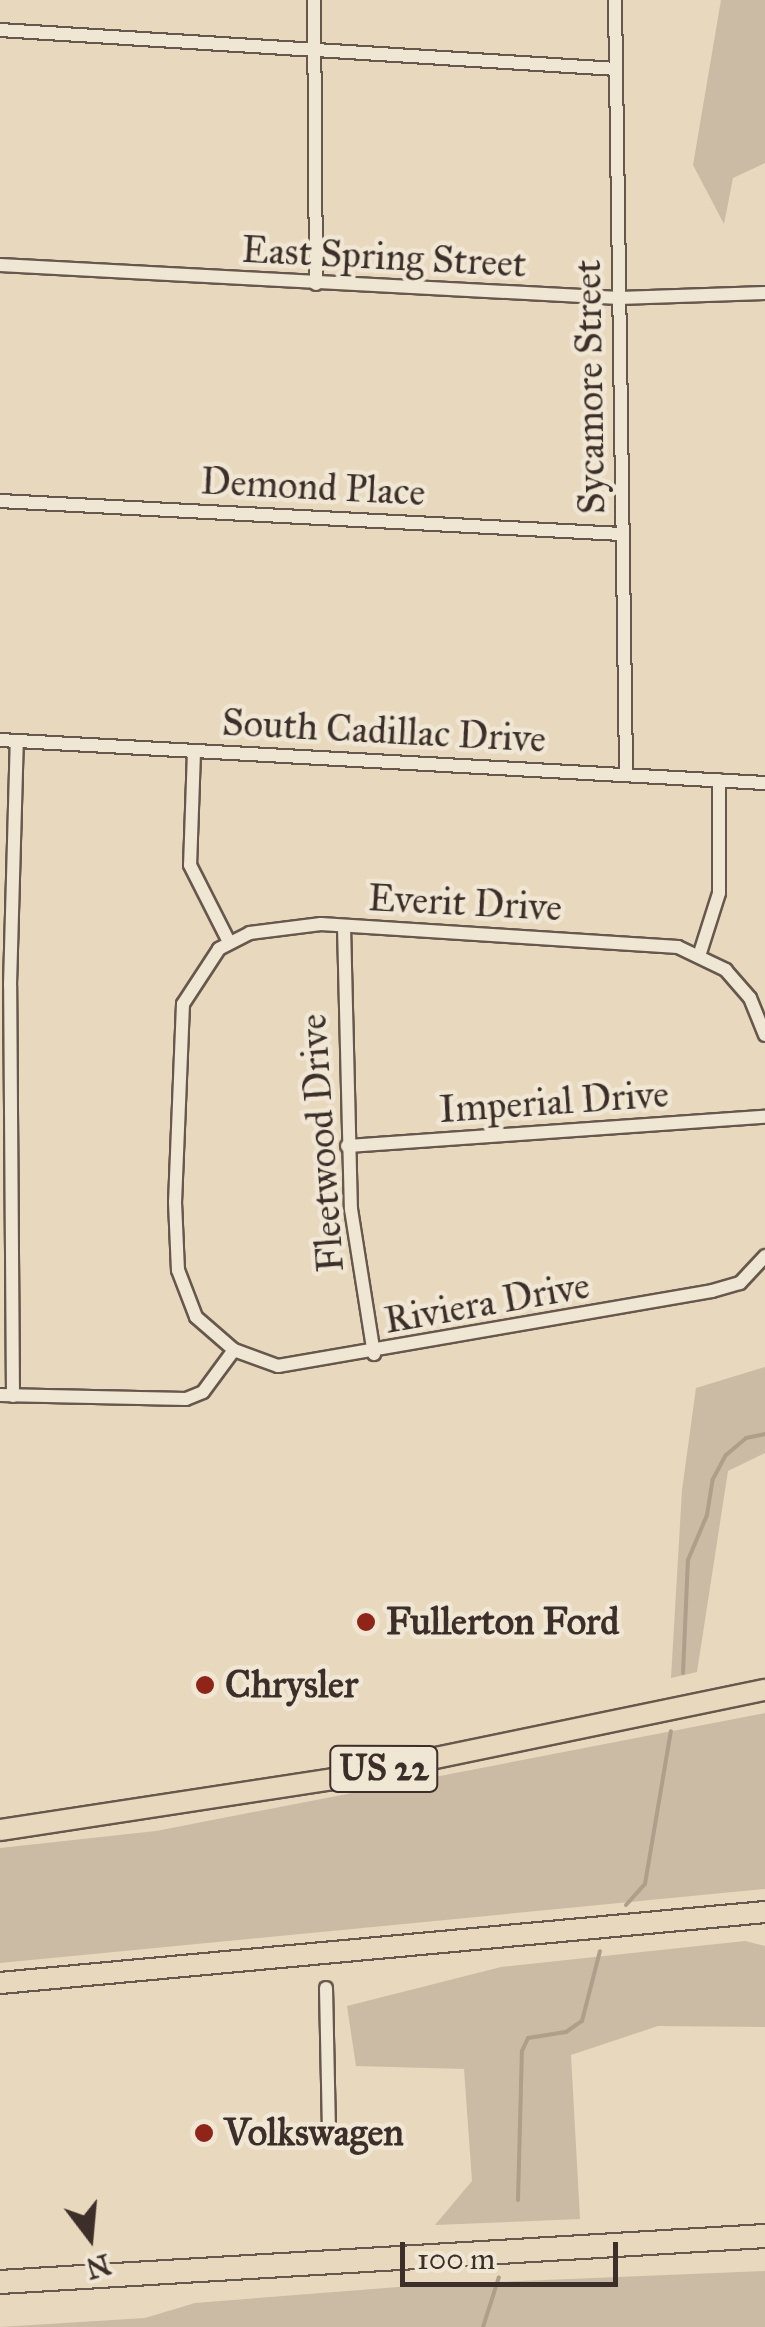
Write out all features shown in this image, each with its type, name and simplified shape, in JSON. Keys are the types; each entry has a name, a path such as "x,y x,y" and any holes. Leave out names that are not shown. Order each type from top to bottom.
{"highway":[{"name":"US 22","path":"0,1830 354,1775 765,1690"},
{"path":"0,1983 765,1912"},
{"path":"0,2282 765,2236"}],"street":[{"path":"314,0 316,284"},
{"name":"Sycamore Street","path":"615,0 626,773"},
{"path":"0,30 616,69"},
{"name":"East Spring Street","path":"0,265 619,298 765,293"},
{"name":"Demond Place","path":"0,501 622,534"},
{"name":"South Cadillac Drive","path":"0,740 765,783"},
{"path":"17,741 6,1396 186,1399 203,1392 234,1350 205,1330 188,1299 175,1250 183,1004 203,967 230,942 190,865 194,752"},
{"path":"720,780 719,893 700,953 750,998 765,1036"},
{"name":"Everit Drive","path":"230,942 286,925 344,926 629,943 700,953"},
{"name":"Fleetwood Drive","path":"344,926 347,1146 374,1354"},
{"name":"Imperial Drive","path":"347,1146 765,1117"},
{"name":"Riviera Drive","path":"234,1350 278,1366 374,1354 712,1291 748,1275 765,1256"},
{"path":"326,1988 329,2137"}],"shaded area":[{"path":"721,0 765,0 765,163 733,178 724,224 693,165"},
{"path":"765,1367 765,1453 728,1471 697,1672 671,1678 682,1490 696,1388"},
{"path":"765,1713 765,1889 0,1963 0,1848 156,1831"},
{"path":"745,1941 765,1946 765,2027 658,2026 571,2055 580,2219 435,2225 472,2181 464,2069 356,2066 347,2006 501,1967"},
{"path":"765,2271 765,2327 0,2327 145,2318 195,2303 424,2285"}],"waterway":[{"path":"683,1673 688,1560 707,1515 713,1479 726,1455 746,1438 765,1434"},
{"path":"626,1905 645,1884 671,1731"},
{"path":"518,2200 522,2051 528,2038 566,2032 582,2021 600,1951"},
{"path":"483,2327 499,2277"}],"place":[{"name":"Fullerton Ford","path":"366,1622"},
{"name":"Chrysler","path":"205,1685"},
{"name":"Volkswagen","path":"204,2133"}]}
